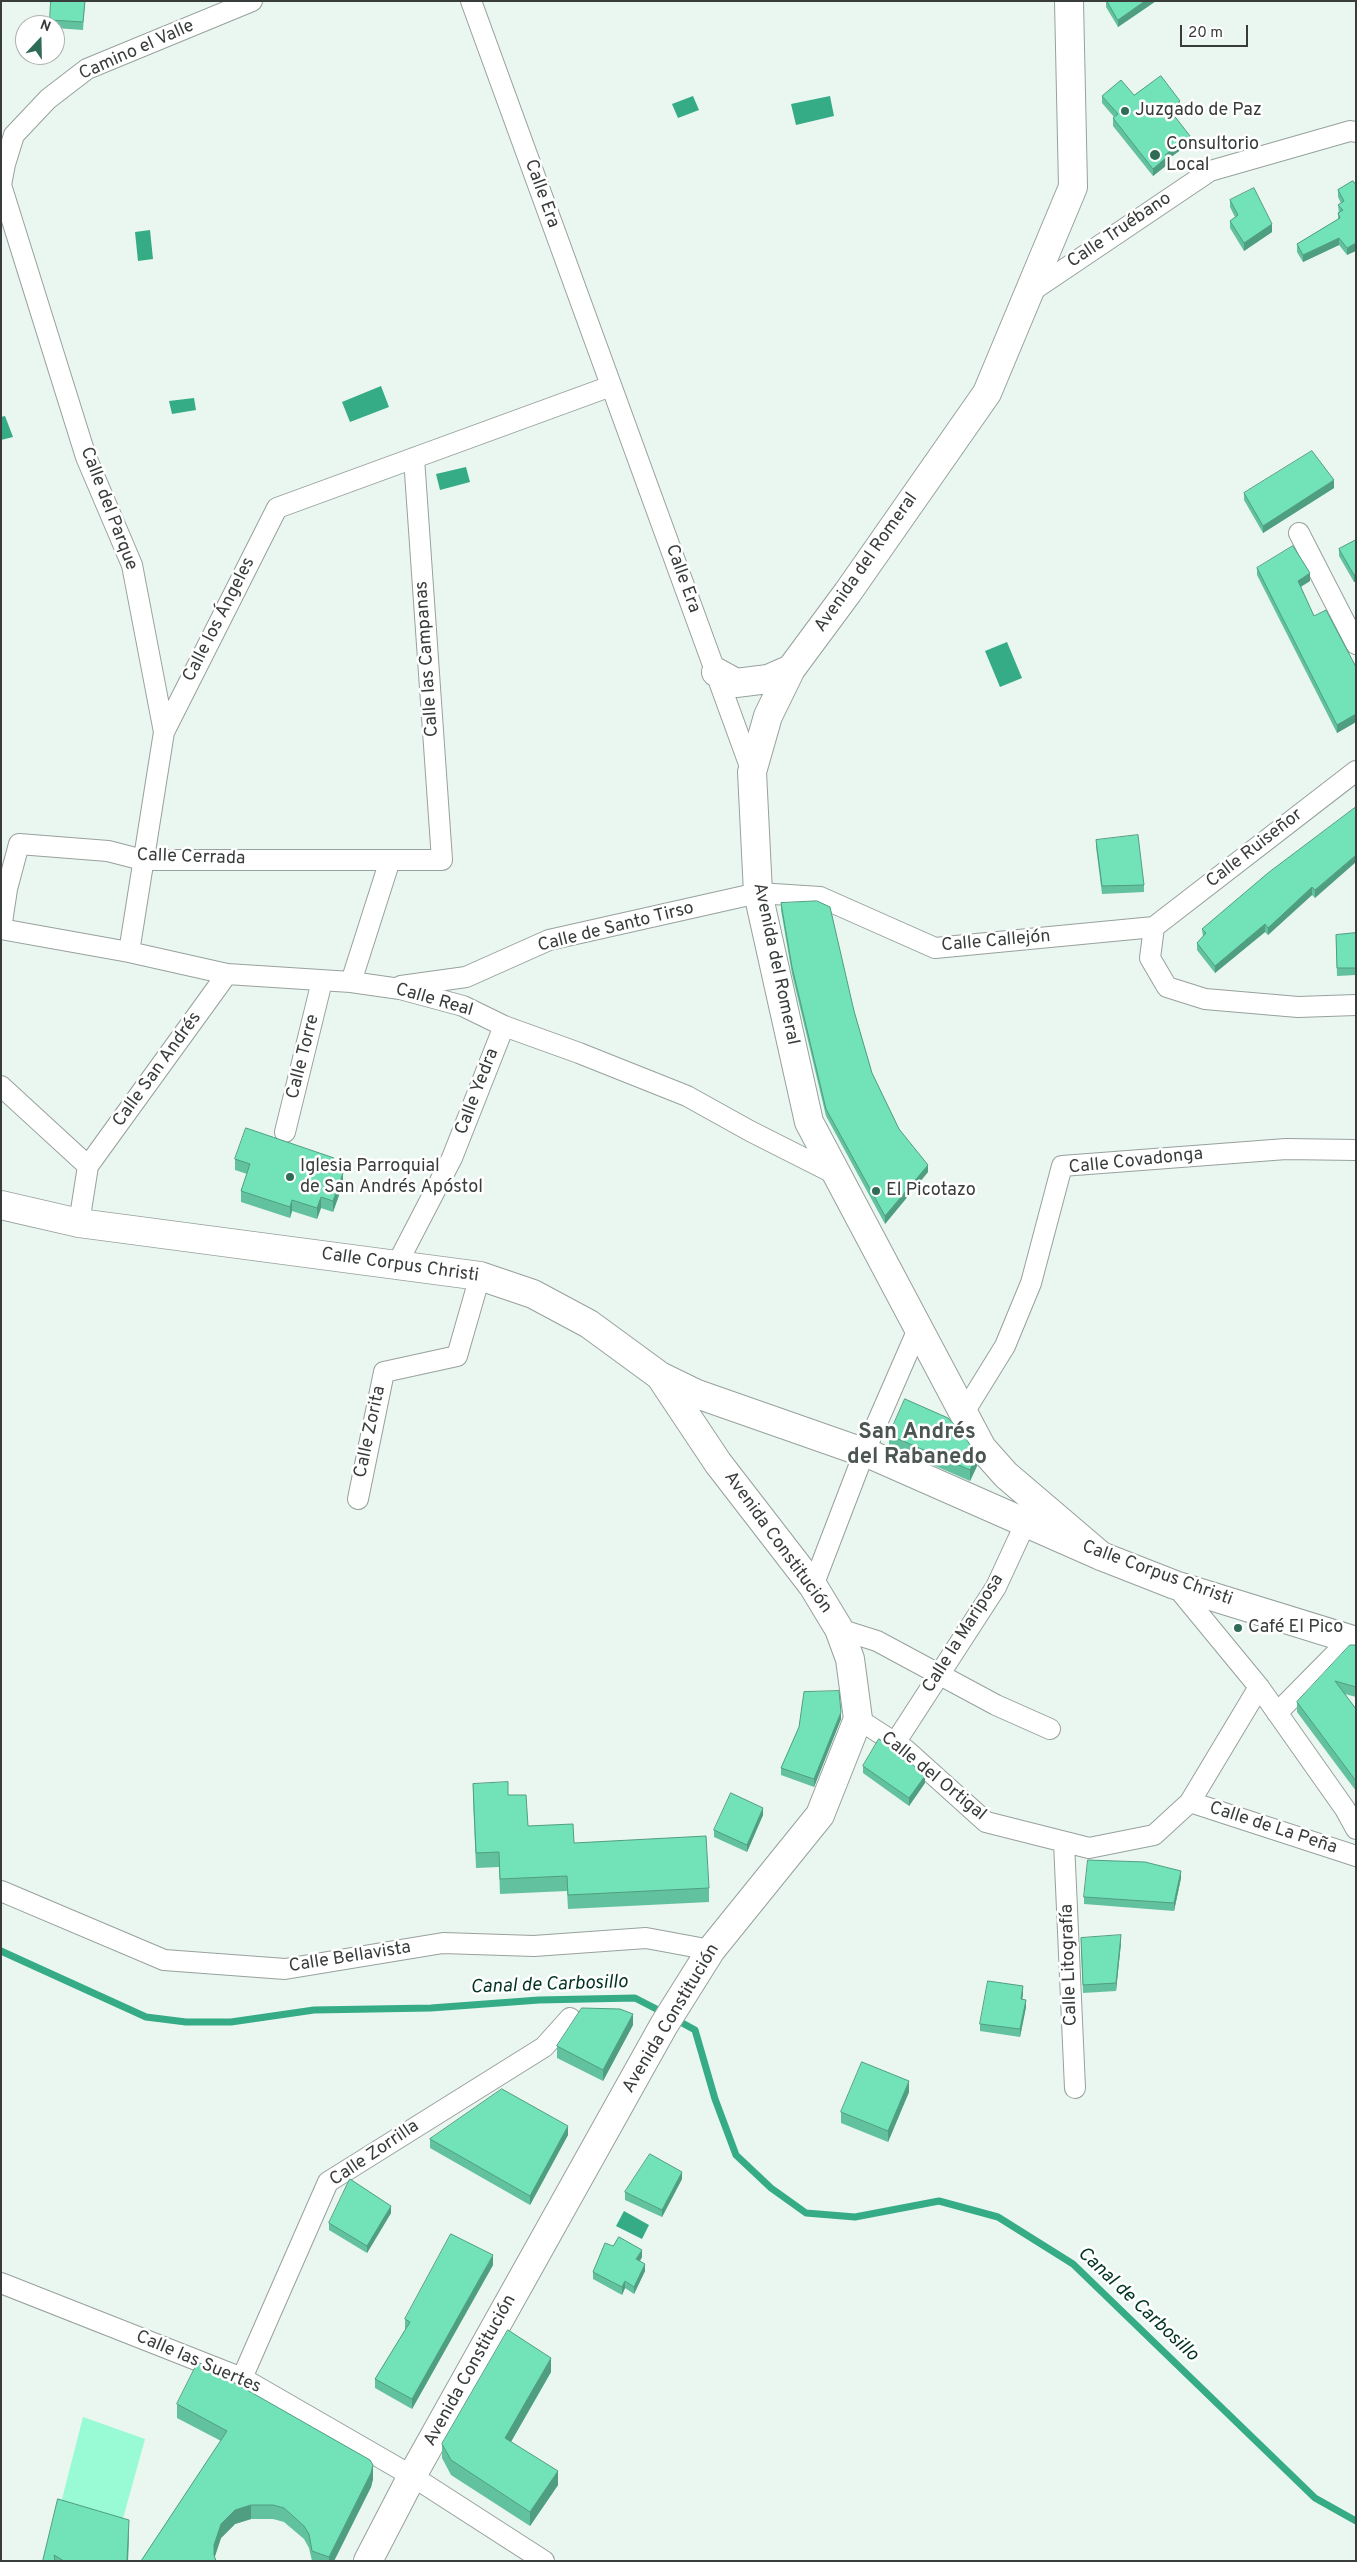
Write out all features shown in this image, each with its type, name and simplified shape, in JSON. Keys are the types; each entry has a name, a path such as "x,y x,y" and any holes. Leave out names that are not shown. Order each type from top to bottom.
{"street":[{"name":"Camino el Valle","path":"3,164 14,135 48,99 88,69 252,1"},
{"name":"Calle Era","path":"471,1 752,772"},
{"name":"Avenida del Romeral","path":"1070,1 1073,187 987,393 848,592 791,669 768,716 752,772 758,893 809,1122 982,1448 1006,1474 1101,1556"},
{"name":"Calle Truébano","path":"1029,292 1210,171 1350,131 1356,132"},
{"name":"Calle del Parque","path":"3,164 1,186 86,457 132,565 164,732 129,952"},
{"path":"414,458 611,386"},
{"name":"Calle los Ángeles","path":"164,732 277,508 414,458"},
{"name":"Calle las Campanas","path":"414,458 442,860"},
{"path":"1298,533 1356,644"},
{"path":"716,672 736,683 768,679 791,669"},
{"name":"Calle Ruiseñor","path":"1154,927 1356,771"},
{"name":"Calle Cerrada","path":"1,929 7,889 19,844 108,851 144,860 442,860"},
{"path":"351,982 390,860"},
{"name":"Calle Callejón","path":"758,893 820,897 935,948 1154,927"},
{"name":"Calle de Santo Tirso","path":"389,988 466,977 549,940 758,893"},
{"path":"1154,927 1150,958 1167,987 1204,999 1298,1007 1356,1005"},
{"name":"Calle Real","path":"1,929 129,952 227,974 351,982 389,988 463,1006 504,1026 588,1056 687,1096 750,1132 837,1175"},
{"name":"Calle San Andrés","path":"88,1166 227,974"},
{"name":"Calle Torre","path":"285,1132 322,981"},
{"name":"Calle Yedra","path":"397,1264 452,1158 504,1026"},
{"path":"1,1086 88,1166 79,1223"},
{"name":"Calle Covadonga","path":"963,1414 1005,1346 1031,1283 1062,1166 1286,1149 1356,1150"},
{"name":"Calle Corpus Christi","path":"1,1205 79,1223 480,1276 533,1294 589,1324 660,1376 717,1402 864,1453 991,1506 1101,1556 1175,1585 1353,1640"},
{"name":"Calle Zorita","path":"358,1500 384,1372 456,1356 480,1276"},
{"path":"813,1586 864,1453 918,1329"},
{"name":"Avenida Constitución","path":"368,2561 412,2476 664,2025 692,1984 711,1950 820,1816 858,1719 850,1659 839,1629 813,1586 703,1441 660,1376"},
{"path":"703,1441 717,1402"},
{"path":"991,1506 1006,1474"},
{"name":"Calle la Mariposa","path":"895,1743 996,1588 1026,1522"},
{"path":"1175,1585 1259,1687 1345,1808 1356,1829"},
{"path":"839,1629 878,1641 996,1705 1050,1729"},
{"path":"1277,1713 1353,1640"},
{"name":"Calle del Ortigal","path":"858,1719 906,1750 986,1822 1088,1848 1154,1834 1190,1802 1259,1687"},
{"name":"Calle de La Peña","path":"1190,1802 1356,1856"},
{"name":"Calle Litografía","path":"1064,1842 1075,2088"},
{"name":"Calle Bellavista","path":"1,1891 164,1960 285,1969 443,1943 534,1946 646,1938 711,1950"},
{"name":"Calle Zorrilla","path":"242,2378 328,2182 544,2047 570,2018"},
{"name":"Calle las Suertes","path":"1,2283 242,2378 412,2476 544,2561"}],"shaded area":[{"path":"693,96 699,110 678,118 672,104"},
{"path":"830,96 834,116 796,125 791,104"},
{"path":"150,230 153,259 138,261 135,232"},
{"path":"381,386 389,407 350,422 342,402"},
{"path":"194,398 196,410 172,414 169,401"},
{"path":"5,416 13,437 1,440 1,417"},
{"path":"466,467 470,482 440,490 436,474"},
{"path":"1007,642 1022,678 1000,687 985,651"},
{"path":"624,2211 649,2225 642,2239 616,2226"},
{"path":"83,2417 145,2439 122,2522 61,2503"}],"building":[{"path":"51,1 85,1 83,22 65,21 65,15 50,15"},
{"path":"1107,1 1145,1 1118,20"},
{"path":"1161,76 1180,101 1169,109 1190,136 1165,155 1167,157 1153,169 1113,118 1118,114 1102,96 1121,80 1134,95"},
{"path":"1353,181 1356,185 1356,243 1347,248 1339,238 1303,255 1297,244 1340,218 1338,213 1343,210 1338,205 1344,201 1338,190"},
{"path":"1254,188 1272,224 1244,243 1230,221 1238,215 1230,200"},
{"path":"1312,451 1334,480 1263,526 1244,493"},
{"path":"1356,540 1356,574 1354,575 1339,549"},
{"path":"1293,546 1310,573 1298,581 1314,616 1326,610 1356,667 1356,714 1337,725 1257,568"},
{"path":"1356,807 1356,855 1315,890 1312,887 1268,928 1265,924 1215,966 1197,943 1206,933 1202,929 1268,873"},
{"path":"1138,835 1144,885 1102,886 1096,840"},
{"path":"817,901 830,907 854,1011 872,1073 899,1129 928,1165 885,1216 826,1109 792,967 781,903"},
{"path":"1356,933 1356,968 1337,968 1336,935"},
{"name":"Iglesia Parroquial de San Andrés Apóstol","path":"246,1128 334,1158 330,1169 343,1173 333,1201 321,1197 317,1208 292,1200 290,1207 241,1191 250,1164 235,1159"},
{"path":"905,1399 948,1418 962,1433 977,1455 970,1470 889,1435"},
{"path":"1350,1645 1356,1645 1356,1687 1335,1681 1356,1709 1356,1781 1297,1702"},
{"path":"839,1691 841,1712 814,1779 781,1768 799,1727 804,1692"},
{"path":"879,1739 899,1752 925,1776 909,1798 863,1766"},
{"path":"508,1782 508,1795 526,1795 528,1826 573,1824 574,1843 706,1836 709,1888 568,1895 567,1876 500,1879 499,1852 476,1853 473,1784"},
{"path":"731,1793 763,1808 747,1845 714,1830"},
{"path":"1088,1860 1145,1862 1181,1871 1174,1903 1084,1897"},
{"path":"1121,1935 1116,1983 1083,1985 1081,1938"},
{"path":"988,1981 1023,1986 1021,1999 1026,2000 1020,2029 980,2024"},
{"path":"582,2008 620,2009 633,2014 603,2070 557,2046"},
{"path":"862,2062 909,2081 888,2131 841,2112"},
{"path":"502,2089 568,2126 530,2196 430,2139"},
{"path":"650,2154 682,2172 662,2210 625,2192"},
{"path":"350,2179 391,2206 367,2246 329,2223"},
{"path":"451,2234 493,2255 412,2399 375,2379 410,2322 405,2319"},
{"path":"619,2237 642,2250 636,2259 645,2264 634,2287 625,2281 622,2287 593,2272 605,2243 613,2246"},
{"path":"508,2330 551,2358 505,2438 558,2471 530,2512 451,2460 442,2444"},
{"path":"198,2362 370,2460 373,2465 371,2473 329,2557 312,2551 309,2534 304,2526 284,2508 273,2505 251,2505 235,2510 221,2524 214,2545 216,2561 141,2561 227,2431 177,2404"},
{"path":"58,2499 129,2520 127,2561 64,2561 54,2555 55,2561 43,2561"}],"waterway":[{"name":"Canal de Carbosillo","path":"1,1951 146,2017 186,2022 231,2022 314,2010 431,2008 539,2000 635,1998 666,2014"},
{"name":"Canal de Carbosillo","path":"675,2019 695,2030 715,2099 736,2155 771,2188 806,2213 855,2217 939,2201 998,2217 1073,2264 1315,2498 1356,2521"}],"place":[{"name":"Juzgado de Paz","path":"1125,111"},
{"name":"Consultorio Local","path":"1155,155"},
{"name":"Iglesia Parroquial de San Andrés Apóstol","path":"290,1177"},
{"name":"El Picotazo","path":"876,1191"},
{"name":"Café El Pico","path":"1238,1628"}],"district":[{"name":"San Andrés del Rabanedo","path":"917,1446"}]}
